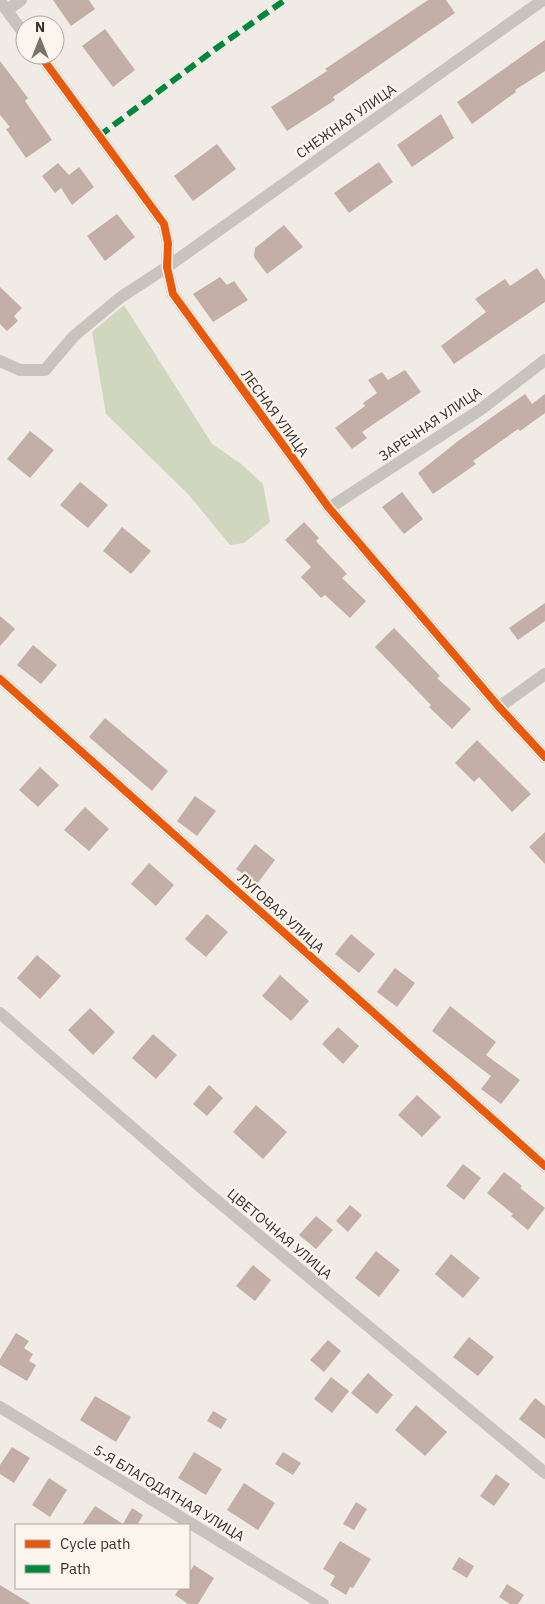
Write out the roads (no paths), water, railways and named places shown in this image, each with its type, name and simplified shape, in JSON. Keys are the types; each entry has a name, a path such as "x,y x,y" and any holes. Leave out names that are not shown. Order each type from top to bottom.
{"street":[{"path":"15,21 3,5 21,0"},
{"name":"СНЕЖНАЯ УЛИЦА","path":"0,361 20,370 45,370 74,336 121,297 167,267 544,0"},
{"name":"ЛЕСНАЯ УЛИЦА","path":"47,65 164,224 168,243 167,267 173,294 329,508 499,707 545,757"},
{"name":"ЗАРЕЧНАЯ УЛИЦА","path":"329,508 480,410 545,360"},
{"path":"499,707 545,674"},
{"name":"ЛУГОВАЯ УЛИЦА","path":"0,679 545,1166"},
{"name":"ЦВЕТОЧНАЯ УЛИЦА","path":"0,1013 203,1189 545,1473"},
{"name":"5-Я БЛАГОДАТНАЯ УЛИЦА","path":"0,1407 323,1604"}]}
